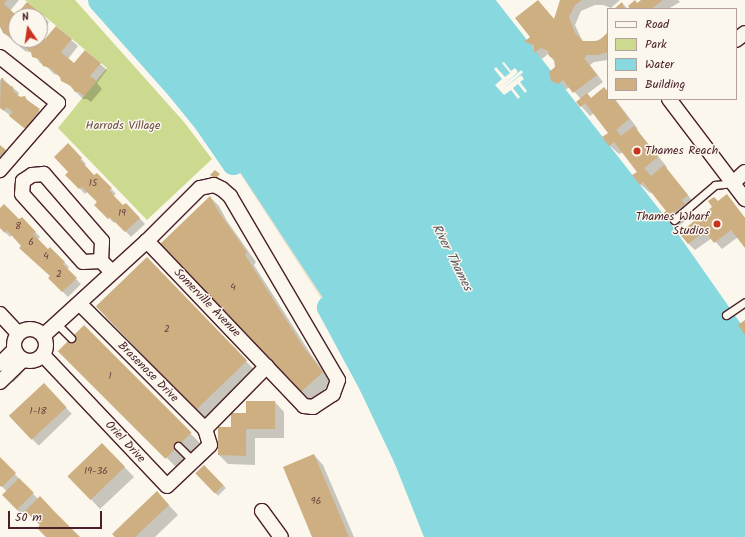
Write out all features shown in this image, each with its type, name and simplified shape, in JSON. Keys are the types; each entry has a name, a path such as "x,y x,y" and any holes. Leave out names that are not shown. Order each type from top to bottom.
{"street":[{"path":"737,39 745,33"},
{"path":"0,57 58,103 0,170"},
{"path":"670,100 745,199"},
{"path":"733,183 745,172"},
{"path":"102,261 83,262 22,194 23,182 32,175 44,174 102,241 102,261 112,272"},
{"name":"Somerville Avenue","path":"214,185 222,189 230,196 338,380 333,394 313,407 304,406 268,366 148,240 200,188 214,185"},
{"path":"44,335 80,304 112,272 148,240"},
{"name":"Brasenose Drive","path":"80,304 205,429 210,445"},
{"path":"0,314 18,333"},
{"path":"30,328 39,331 44,335 46,344 43,355 34,361 23,360 18,356 14,350 13,342 18,333 30,328"},
{"path":"0,364 14,350"},
{"name":"Oriel Drive","path":"43,355 167,486 210,445"},
{"path":"0,382 23,360"},
{"path":"205,429 268,366"},
{"path":"262,511 281,537"}],"lane":[{"path":"674,220 715,185 733,183"},
{"path":"726,315 745,302"},
{"path":"57,324 71,338"},
{"path":"178,446 193,461"}],"shaded area":[{"path":"243,156 337,301 327,308 233,163"}],"green space":[{"name":"Harrods Village","path":"25,0 75,0 184,122 212,159 147,220 58,128 107,68 48,19 48,8 35,8"}],"water":[{"name":"River Thames","path":"99,0 481,0 661,230 745,350 745,537 436,537 405,459 370,385 328,307 338,299 243,157 233,163 204,121 178,89"}],"pier":[{"path":"504,62 511,71 515,68 518,72 502,86 530,63 532,65 504,88 521,75 524,79 520,82 527,91 525,93 518,84 513,88 520,97 518,99 511,90 504,95 495,85 502,79 494,69 496,67 505,77 510,73 502,63"}],"building":[{"path":"0,0 7,0 4,4 8,8 8,36 3,33 0,26"},
{"path":"538,0 554,19 560,0 582,0 575,5 569,17 575,33 583,41 595,41 600,40 607,33 607,52 598,55 587,55 584,58 597,75 573,93 563,80 558,84 551,81 549,72 555,67 554,59 549,56 548,51 541,48 534,53 534,45 524,42 530,37 515,18"},
{"path":"635,0 637,3 641,0 663,0 652,8 629,8 628,6"},
{"path":"27,2 34,8 22,8"},
{"path":"622,2 625,8 615,8"},
{"path":"56,26 72,39 61,52 74,63 85,50 101,63 90,76 97,81 84,96 79,92 75,92 71,86 61,81 60,77 50,68 43,66 39,59 32,57 31,52 26,48 48,48 48,35"},
{"path":"1,78 3,78 4,81 11,87 13,86 13,91 20,97 25,96 27,100 40,109 27,127 24,128 9,116 13,112 7,107 4,111 0,108"},
{"name":"Thames Reach","path":"604,87 607,91 607,100 615,100 629,119 616,130 621,136 634,126 658,157 644,168 651,176 664,165 688,195 682,200 685,204 666,219 662,214 666,211 643,182 640,185 632,175 637,172 614,142 609,146 602,137 608,133 585,103 580,107 576,102 587,93 591,98"},
{"path":"68,143 82,158 80,160 94,175 97,173 112,188 109,190 116,198 123,205 126,203 140,218 125,232 110,217 108,219 94,205 97,202 82,187 79,189 65,175 68,172 54,157"},
{"path":"0,145 6,150 0,156"},
{"path":"215,170 220,174 215,179 210,175"},
{"name":"Thames Wharf Studios","path":"727,194 745,218 745,248 731,230 714,243 705,231 688,244 679,233 712,207 708,201 714,197 718,201"},
{"path":"210,196 218,211 247,252 245,255 302,345 323,372 300,393 158,246"},
{"path":"4,204 19,219 22,217 36,232 33,234 48,249 50,247 65,262 63,264 77,278 62,292 48,278 50,276 19,248 21,246 7,230 5,233 0,228 0,208"},
{"path":"147,257 247,361 196,410 96,306"},
{"path":"745,320 745,335 738,325"},
{"path":"84,325 191,432 165,459 58,351"},
{"path":"44,383 67,407 31,440 9,416"},
{"path":"246,401 275,401 275,429 246,429 246,456 218,455 218,427 231,427 231,413 246,413"},
{"path":"102,443 125,467 90,500 67,476"},
{"path":"314,454 349,537 312,537 283,467"},
{"path":"0,457 16,473 2,487 0,486"},
{"path":"204,465 223,485 215,493 195,473"},
{"path":"19,478 34,493 17,510 2,495"},
{"path":"157,491 169,505 135,537 115,537 112,534"},
{"path":"40,496 80,537 46,537 37,528 40,525 25,511"}],"waterway":[{"path":"99,0 178,89 204,121 233,163 243,156 338,300 328,307 370,385 405,459 436,537"},
{"path":"481,0 661,230 745,350"}],"place":[{"name":"Thames Reach","path":"637,151"},
{"name":"Thames Wharf Studios","path":"717,224"}]}
